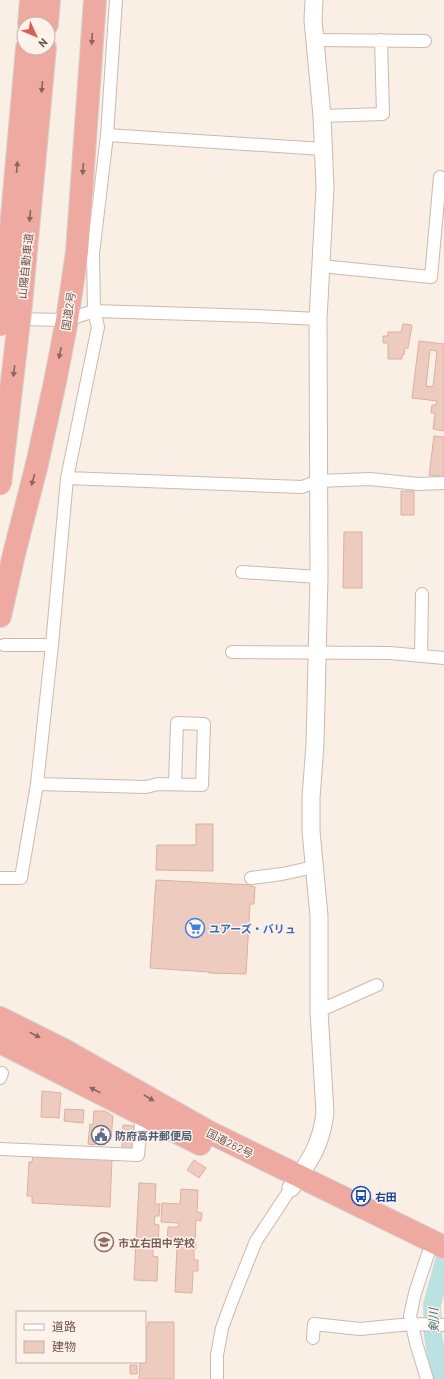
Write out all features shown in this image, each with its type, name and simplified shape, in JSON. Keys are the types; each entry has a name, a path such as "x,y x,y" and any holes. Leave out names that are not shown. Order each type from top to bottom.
{"highway":[{"path":"30,16 31,0"},
{"path":"48,16 49,0"},
{"name":"国道2号","path":"0,616 37,464 55,382 77,252 95,0"},
{"name":"山陽自動車道","path":"0,484 10,239 26,56"},
{"name":"山陽自動車道","path":"0,325 8,309 44,56"},
{"name":"国道262号","path":"0,1018 64,1050 295,1182 437,1252"},
{"name":"国道262号","path":"0,1042 208,1148 295,1182"},
{"path":"0,1050 13,1054 30,1056"}],"street":[{"path":"0,878 21,878 37,784 52,645 67,478 98,327 94,311 93,254 107,135 116,0"},
{"path":"217,1379 217,1354 222,1328 256,1241 318,1144 323,1128 325,1113 319,1011 319,916 311,831 311,798 315,744 319,577 318,319 325,188 322,116 314,40 314,0"},
{"path":"314,40 425,41"},
{"path":"322,116 383,114 381,40"},
{"path":"107,135 323,149"},
{"path":"321,266 431,277 440,177"},
{"path":"8,309 66,320 94,311 318,319"},
{"path":"67,478 302,487 318,481 370,479 418,484 444,483"},
{"path":"242,572 319,577"},
{"path":"421,656 422,594"},
{"path":"4,644 52,645"},
{"path":"232,652 390,653 440,658"},
{"path":"37,784 146,787 158,784 202,785 204,724 177,723 175,784"},
{"path":"251,878 282,874 314,867"},
{"path":"319,1011 377,985"},
{"path":"0,1149 138,1155 142,1114"},
{"path":"427,1379 410,1316 415,1293 437,1252"},
{"path":"313,1338 314,1324 360,1329 411,1324 444,1325"}],"building":[{"path":"403,324 412,325 408,348 405,348 402,359 388,359 388,343 383,343 383,336 388,336 388,332 401,332"},
{"path":"419,341 444,344 444,431 433,429 435,413 431,413 432,405 436,405 437,401 412,398","holes":["430,350 437,351 433,387 426,386"]},
{"path":"434,436 444,437 444,477 429,475"},
{"path":"401,491 414,491 414,515 401,515"},
{"path":"344,532 362,532 362,588 343,588"},
{"path":"196,824 213,824 213,871 156,870 157,845 196,845"},
{"path":"156,880 251,885 255,887 254,904 250,904 246,974 209,973 150,968"},
{"path":"42,1091 61,1093 59,1118 41,1117"},
{"path":"65,1109 84,1110 83,1123 64,1121"},
{"path":"94,1111 105,1111 113,1116 111,1139 109,1141 105,1140 105,1144 88,1144 90,1124 93,1125"},
{"path":"123,1125 134,1126 134,1150 122,1149"},
{"path":"33,1155 112,1158 110,1207 32,1203 32,1196 27,1196 29,1162 32,1162"},
{"path":"194,1160 206,1168 199,1178 187,1170"},
{"path":"139,1183 156,1184 155,1204 160,1204 159,1216 155,1216 154,1224 159,1225 158,1248 153,1248 153,1256 158,1257 157,1281 134,1280"},
{"path":"181,1189 198,1190 197,1212 202,1213 201,1221 196,1220 196,1249 194,1249 194,1260 198,1260 198,1271 193,1271 192,1293 175,1292 177,1246 167,1245 168,1227 178,1227 179,1223 161,1222 162,1203 180,1204"},
{"path":"148,1322 174,1322 174,1379 139,1379 140,1363 146,1363 146,1327 148,1327"},
{"path":"130,1365 137,1365 137,1374 130,1374"}],"waterway":[{"name":"剣川","path":"440,1379 433,1335 432,1305 444,1261"}],"place":[{"name":"ユアーズ・バリュ","path":"195,928"},
{"name":"防府高井郵便局","path":"101,1135"},
{"name":"右田","path":"361,1196"},
{"name":"市立右田中学校","path":"104,1242"}]}
